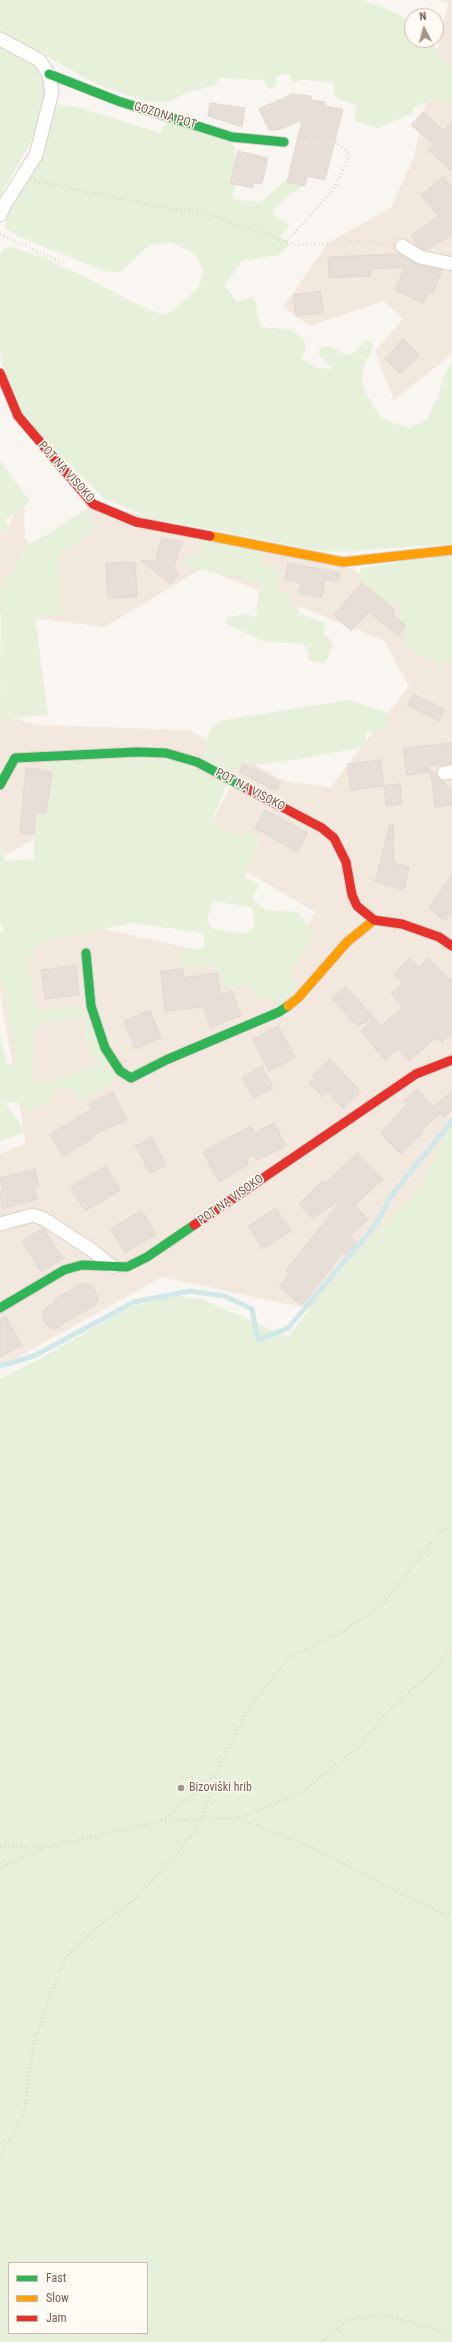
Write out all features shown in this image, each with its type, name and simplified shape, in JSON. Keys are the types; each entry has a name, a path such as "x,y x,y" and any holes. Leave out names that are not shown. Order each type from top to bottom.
{"street":[{"path":"0,39 39,60 50,74 52,92 36,156 20,178 0,215"},
{"name":"GOZDNA POT","path":"50,74 118,101 232,137 284,142"},
{"path":"402,246 420,257 452,264"},
{"name":"POT NA VISOKO","path":"0,373 18,416 93,504 136,522 343,562 452,550"},
{"name":"POT NA VISOKO","path":"0,785 15,758 137,752 166,753 197,762 322,828 334,838 346,862 352,895 358,906 374,920"},
{"path":"86,953 91,1006 105,1048 120,1071 131,1078 166,1060 279,1012 298,998 347,942 374,920 402,924 439,937 452,946"},
{"name":"POT NA VISOKO","path":"0,1308 64,1270 82,1264 95,1264 115,1268 127,1267 147,1257 374,1100 416,1074 452,1060"},
{"path":"0,1224 33,1215 44,1219 93,1251 115,1268"}],"path":[{"path":"284,142 304,136 334,140 350,154 334,189 286,242"},
{"path":"20,178 156,206 209,214 295,245 357,242 402,246"},
{"path":"0,234 59,261"},
{"path":"0,2158 24,2114 33,2045 65,1958 96,1928 139,1896 180,1850 202,1819 216,1774 247,1711 290,1656 336,1635 385,1602 438,1534 452,1526"},
{"path":"0,1868 43,1848 162,1821 237,1818 300,1794 358,1747 396,1704 428,1676 452,1648"},
{"path":"162,1821 216,1774"},
{"path":"237,1818 313,1848 437,1911 452,1924"},
{"path":"0,1846 43,1848"},
{"path":"437,1911 452,1914"},
{"path":"321,2342 349,2318 378,2315 431,2327 452,2336"}],"shaded area":[{"path":"438,0 452,0 452,354 394,400 375,351 403,319 384,301 310,326 283,307 328,243 391,207 413,160 438,48 444,48 444,21 448,3"},
{"path":"24,494 25,540 41,549 93,504 343,562 452,643 452,1142 329,1313 162,1277 0,1367 0,1154 26,1143 0,992 0,940 87,925 281,969 315,912 200,844 231,786 56,827 0,858 0,715 37,725 189,730 285,781 331,787 409,686 385,641 203,568 105,627 0,614 0,533 5,533"}],"green space":[{"path":"0,0 361,0 382,6 404,18 404,48 436,48 452,67 452,105 439,99 430,100 413,108 413,113 378,128 355,121 356,105 334,97 334,83 305,80 292,82 289,73 275,76 277,86 269,89 264,80 220,78 215,85 190,92 168,102 143,101 94,83 43,54 0,34"},
{"path":"0,46 27,59 35,66 45,76 47,89 37,132 0,196"},
{"path":"56,105 77,107 160,133 168,119 233,142 236,156 232,181 236,184 232,199 261,202 288,178 305,183 274,208 273,214 290,226 280,237 290,245 279,255 242,261 225,286 237,302 254,297 261,327 292,330 304,339 306,349 301,358 317,368 333,369 319,355 319,348 329,346 346,355 355,352 365,340 374,344 364,366 362,382 369,399 381,418 408,428 426,421 437,399 445,372 452,362 452,544 352,551 321,551 152,518 105,499 26,422 7,378 0,354 0,254 5,249 12,247 51,260 58,266 79,274 148,310 167,315 198,288 204,272 195,254 171,242 150,245 120,272 107,272 17,236 6,228 5,218 47,134"},
{"path":"0,460 30,501 5,521 11,531 0,532"},
{"path":"83,511 91,515 95,531 59,555 63,614 35,617 48,715 0,719 1,584 11,575 26,546"},
{"path":"202,540 263,552 263,564 282,572 276,590 291,594 289,604 298,606 298,613 326,623 323,633 334,644 325,664 308,660 308,651 302,643 265,642 226,624 227,617 247,614 256,617 260,582 182,566 186,556 197,559"},
{"path":"452,553 452,665 446,662 441,666 405,647 399,604 388,603 358,578 361,568"},
{"path":"349,700 386,712 389,730 366,733 366,747 293,760 234,767 229,774 204,759 204,749 209,732 214,725 223,720"},
{"path":"174,759 226,785 211,823 241,838 246,829 261,840 245,877 259,884 252,899 266,910 298,912 314,933 290,974 301,987 277,1004 269,997 259,999 250,986 227,989 213,964 179,968 178,951 204,948 204,933 132,923 37,943 28,960 36,1011 78,1005 83,1010 114,1078 111,1085 81,1101 72,1089 63,1088 55,1091 46,1104 39,1107 29,1109 14,1102 5,1103 22,1127 33,1129 0,1141 0,1034 7,1063 17,1064 8,1007 0,974 0,932 4,932 0,921 0,847 3,847 4,861 34,859 34,819 43,816 53,771 45,769 45,761","holes":["212,901 253,908 254,926 247,934 211,928 207,921","83,1018 84,1033 97,1066 55,1080 32,1084 34,1032 42,1022"]},
{"path":"452,1125 452,2342 0,2342 0,1379 38,1360 129,1308 172,1295 202,1299 288,1337 344,1265 414,1195 426,1175 437,1150"}],"building":[{"path":"292,94 311,96 311,100 325,102 325,106 343,109 325,180 307,176 305,186 287,182 302,120 278,130 269,130 259,109"},
{"path":"210,103 245,108 242,127 208,116"},
{"path":"423,112 444,131 452,121 452,171 428,150 433,144 411,125"},
{"path":"238,151 268,158 262,184 254,183 253,188 230,183"},
{"path":"444,177 452,187 452,235 427,250 423,249 418,246 411,236 438,216 421,195"},
{"path":"400,254 418,265 442,270 433,293 429,291 423,303 395,290 405,267 370,269 370,276 329,278 328,257"},
{"path":"320,291 324,312 296,316 293,295"},
{"path":"403,339 419,355 401,374 385,359"},
{"path":"162,538 182,542 173,569 179,574 171,584 141,561 155,561"},
{"path":"135,562 137,597 108,598 106,563"},
{"path":"288,563 340,573 338,582 325,579 322,598 299,593 301,583 285,579"},
{"path":"362,583 395,610 392,614 406,626 398,636 369,612 351,631 334,615"},
{"path":"413,694 445,710 439,721 407,705"},
{"path":"452,743 452,763 426,766 452,790 452,805 435,807 431,772 407,775 403,748"},
{"path":"380,760 384,786 351,790 347,764"},
{"path":"243,765 251,769 252,767 281,783 276,791 239,772"},
{"path":"26,768 52,772 46,813 36,812 34,834 20,833"},
{"path":"400,784 402,804 386,806 384,786"},
{"path":"265,810 308,833 297,852 255,828"},
{"path":"390,825 393,825 394,863 409,867 404,890 375,882"},
{"path":"452,874 452,912 445,921 429,908"},
{"path":"410,958 419,967 428,958 452,981 452,1034 442,1042 437,1037 409,1061 398,1049 385,1060 361,1031 374,1018 381,1026 403,1007 391,994 403,982 394,974"},
{"path":"76,966 79,995 45,999 41,970"},
{"path":"183,969 184,978 217,973 221,995 232,991 241,1016 211,1027 203,1007 165,1011 161,971"},
{"path":"346,987 374,1018 357,1026 332,999"},
{"path":"150,1010 161,1038 135,1049 124,1021"},
{"path":"278,1026 295,1058 269,1071 253,1039"},
{"path":"330,1059 361,1092 343,1108 328,1092 323,1097 309,1083 315,1078 312,1076"},
{"path":"262,1066 273,1088 253,1098 242,1077"},
{"path":"417,1089 440,1114 421,1130 423,1132 401,1154 380,1133 407,1105 403,1101"},
{"path":"452,1091 452,1110 444,1117 434,1106"},
{"path":"113,1092 126,1120 92,1136 93,1138 63,1156 50,1134 92,1109 89,1104"},
{"path":"274,1123 286,1146 257,1160 252,1155 246,1160 249,1164 219,1182 203,1152 251,1126 255,1133"},
{"path":"152,1137 166,1165 150,1173 135,1146"},
{"path":"357,1153 383,1179 355,1205 368,1220 350,1235 358,1243 346,1255 343,1252 302,1305 279,1287 290,1273 286,1271 343,1198 312,1218 299,1204 323,1181 326,1183"},
{"path":"106,1166 120,1190 85,1211 71,1187"},
{"path":"35,1169 39,1186 34,1188 37,1199 2,1209 0,1192 3,1191 0,1178"},
{"path":"276,1208 291,1231 263,1249 248,1226"},
{"path":"141,1210 156,1234 125,1253 111,1229"},
{"path":"43,1228 63,1259 41,1271 22,1242"},
{"path":"83,1283 93,1287 98,1298 95,1305 54,1329 47,1326 43,1319 43,1311 56,1302 55,1299"},
{"path":"6,1317 22,1345 0,1357 0,1319"}],"waterway":[{"path":"0,1366 34,1356 134,1302 190,1291 224,1296 252,1309 258,1340 288,1328 376,1224 391,1196 452,1121"}],"traffic: fast":[{"path":"49,74 118,101 232,137 284,142"},
{"path":"0,785 15,758 137,752 166,753 197,762 246,788"},
{"path":"86,953 91,1006 105,1048 120,1071 131,1078 166,1060 279,1012 288,1006"},
{"path":"0,1308 64,1270 82,1265 127,1267 147,1257 194,1225"}],"traffic: slow":[{"path":"210,536 343,562 452,550"},
{"path":"288,1006 298,998 347,942 374,920"}],"traffic: jam":[{"path":"0,373 18,416 93,504 136,522 210,536"},
{"path":"246,788 322,828 334,838 346,862 352,895 357,906 374,920 402,924 439,937 452,946"},
{"path":"194,1225 416,1074 452,1060"}],"place":[{"name":"Bizoviški hrib","path":"181,1788"}]}
